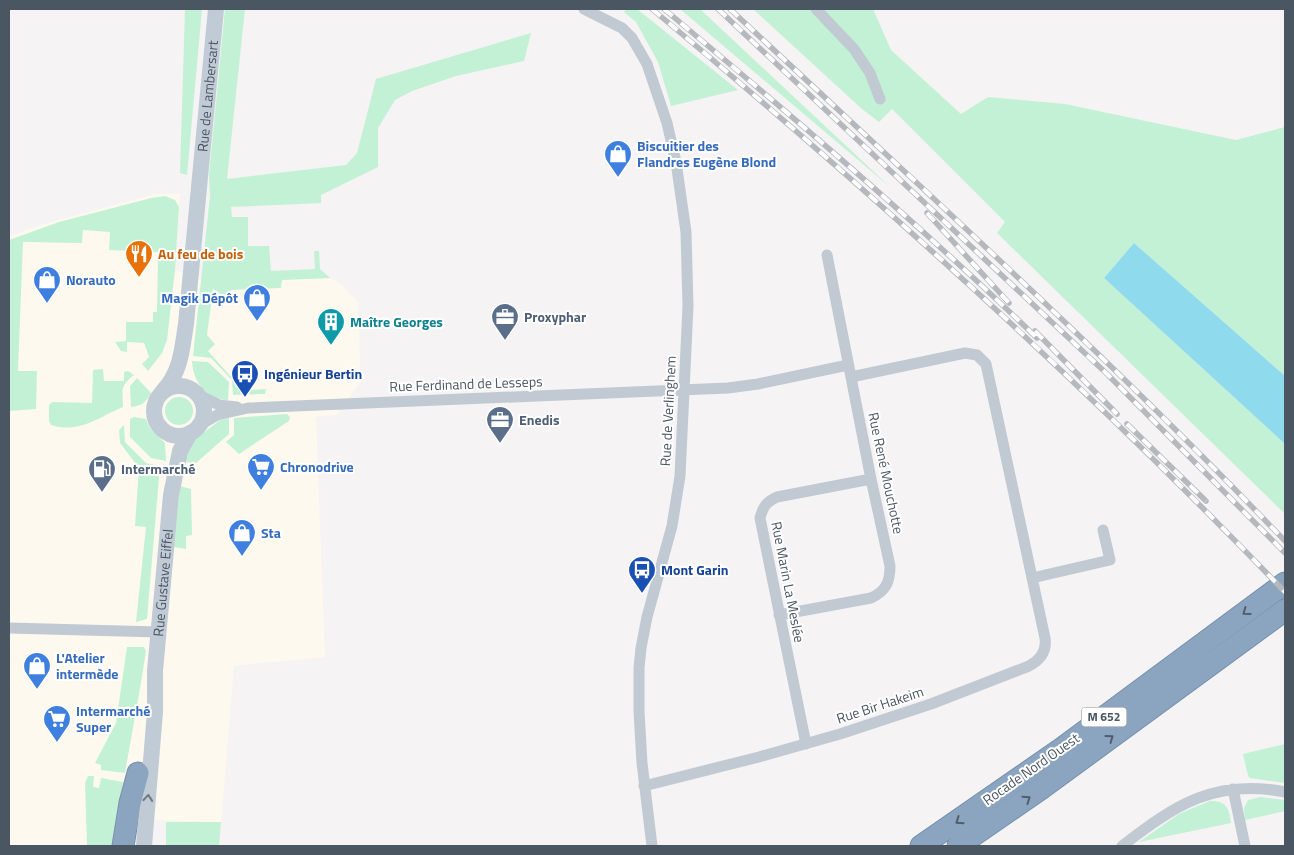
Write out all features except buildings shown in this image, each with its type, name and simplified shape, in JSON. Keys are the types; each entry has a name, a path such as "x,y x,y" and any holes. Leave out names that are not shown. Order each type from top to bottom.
{"highway":[{"name":"Rocade Nord Ouest","path":"921,846 1061,749 1285,584"},
{"name":"Rocade Nord Ouest","path":"958,846 1042,788 1285,610"},
{"path":"122,846 138,773"}],"main road":[{"name":"Rue de Lambersart","path":"186,324 216,9"},
{"path":"186,324 187,374 202,401 204,409 203,417 195,429 182,436 174,436 162,430 155,420 154,412 156,400 172,381 178,369 186,324"},
{"path":"163,391 174,386 182,386 197,394"},
{"name":"Rue Gustave Eiffel","path":"155,671 171,495 180,451 195,429"},
{"name":"Rue Gustave Eiffel","path":"162,430 170,448 171,495"},
{"path":"131,846 138,773 155,671"},
{"path":"144,846 155,712 155,671"}],"street":[{"name":"Rue de Verlinghem","path":"584,9 622,28 632,38 647,64 667,123 680,185 688,258 688,306 680,476 665,556 647,617 641,648 638,711 644,786 652,846"},
{"path":"816,9 854,49 870,73 880,99"},
{"name":"Rue René Mouchotte","path":"779,615 871,598 880,594 890,578 890,566 850,377 827,255"},
{"name":"Rue Bir Hakeim","path":"644,786 806,744 932,704 1036,661 1042,654 1046,642 989,373 984,361 973,354 965,353 850,377"},
{"path":"684,389 744,386 848,365"},
{"name":"Rue Ferdinand de Lesseps","path":"197,394 219,405 248,408 684,389"},
{"name":"Rue Ferdinand de Lesseps","path":"195,429 217,414 248,408"},
{"name":"Rue Marin La Meslée","path":"806,744 761,528 760,518 762,509 768,502 777,497 871,479"},
{"path":"1032,578 1110,560 1103,530"},
{"path":"9,628 158,632"},
{"path":"1233,789 1245,846"},
{"path":"1122,846 1175,808 1210,793 1233,789 1262,789 1285,792"}],"shaded area":[{"path":"155,194 180,194 175,270 207,282 330,278 341,284 358,302 361,381 337,415 316,417 325,657 234,666 221,822 117,819 91,846 9,846 9,236 44,224"}],"green space":[{"path":"185,9 202,9 187,175 180,173"},
{"path":"225,9 245,9 227,179 346,165 357,153 376,79 531,33 524,61 456,76 412,91 395,100 378,128 378,167 321,195 321,203 231,207 232,217 248,217 248,246 269,246 271,271 315,269 314,251 319,251 320,269 330,278 282,280 281,288 231,290 230,295 222,295 213,289 207,335 215,344 208,351 241,388 249,381 249,390 266,389 265,394 233,395 232,380 211,358 193,356 210,196 209,175"},
{"path":"626,9 637,9 738,90 671,106 658,62 636,22 624,12"},
{"path":"680,9 700,9 890,187"},
{"path":"753,9 873,9 891,50 961,114 988,97 1065,104 1236,140 1285,127 1285,376 1134,243 1104,278 1285,444 1285,514 997,233 1005,222 892,109 879,122 862,109"},
{"path":"165,196 175,200 179,207 176,253 109,250 110,232 83,230 82,243 23,242 18,371 37,371 36,409 9,411 9,240 59,222"},
{"path":"158,257 176,258 175,270 167,340 162,353 148,371 142,364 149,357 144,343 127,342 127,352 121,351 115,342 126,341 126,322 153,322 153,312 157,312"},
{"path":"192,361 208,362 229,382 228,400 213,396 202,388 195,376"},
{"path":"103,369 104,381 124,381 124,372 128,371 134,375 124,386 123,407 80,426 61,427 51,425 49,421 49,405 52,402 92,403 93,370"},
{"path":"137,378 151,393 143,403 131,407 130,386"},
{"path":"179,397 189,401 193,411 189,421 179,425 169,421 165,411 169,401"},
{"path":"287,414 290,417 289,421 239,454 226,442 234,435 234,418"},
{"path":"134,417 146,419 150,428 165,443 166,461 151,458 130,437 130,419"},
{"path":"229,418 229,434 196,463 182,462 193,441 220,420"},
{"path":"124,425 125,442 146,463 160,466 147,619 136,622 146,527 135,526 139,468 120,443 119,430"},
{"path":"180,486 191,489 192,535 186,536 186,549 174,547"},
{"path":"127,647 144,647 146,651 125,773 101,770 101,765 95,763 116,723"},
{"path":"1285,744 1285,783 1250,778 1248,776 1243,754"},
{"path":"88,776 94,776 93,787 99,788 101,778 123,782 113,846 87,846 85,783"},
{"path":"1260,797 1285,800 1285,811 1245,820 1244,808 1248,800"},
{"path":"1210,801 1220,802 1226,806 1231,823 1139,842 1179,814"},
{"path":"166,822 221,822 219,846 166,846"}],"water":[{"path":"1134,243 1285,376 1285,444 1104,278"}],"railway":[{"path":"652,9 816,148 976,292 1133,439 1285,592"},
{"path":"664,9 854,170 1037,338"},
{"path":"718,9 1106,373 1285,553"},
{"path":"730,9 941,205 1150,404 1285,541"},
{"path":"927,213 1009,303"},
{"path":"1035,331 1117,414"},
{"path":"1127,424 1206,501"}],"place":[{"name":"Biscuitier des Flandres Eugène Blond","path":"618,178"},
{"name":"Au feu de bois","path":"139,278"},
{"name":"Norauto","path":"47,304"},
{"name":"Magik Dépôt","path":"257,322"},
{"name":"Proxyphar","path":"505,341"},
{"name":"Maître Georges","path":"331,346"},
{"name":"Ingénieur Bertin","path":"245,398"},
{"name":"Enedis","path":"500,444"},
{"name":"Chronodrive","path":"261,491"},
{"name":"Intermarché","path":"102,493"},
{"name":"Sta","path":"242,557"},
{"name":"Mont Garin","path":"642,594"},
{"name":"L'Atelier intermède","path":"37,690"},
{"name":"Intermarché Super","path":"57,743"}]}
